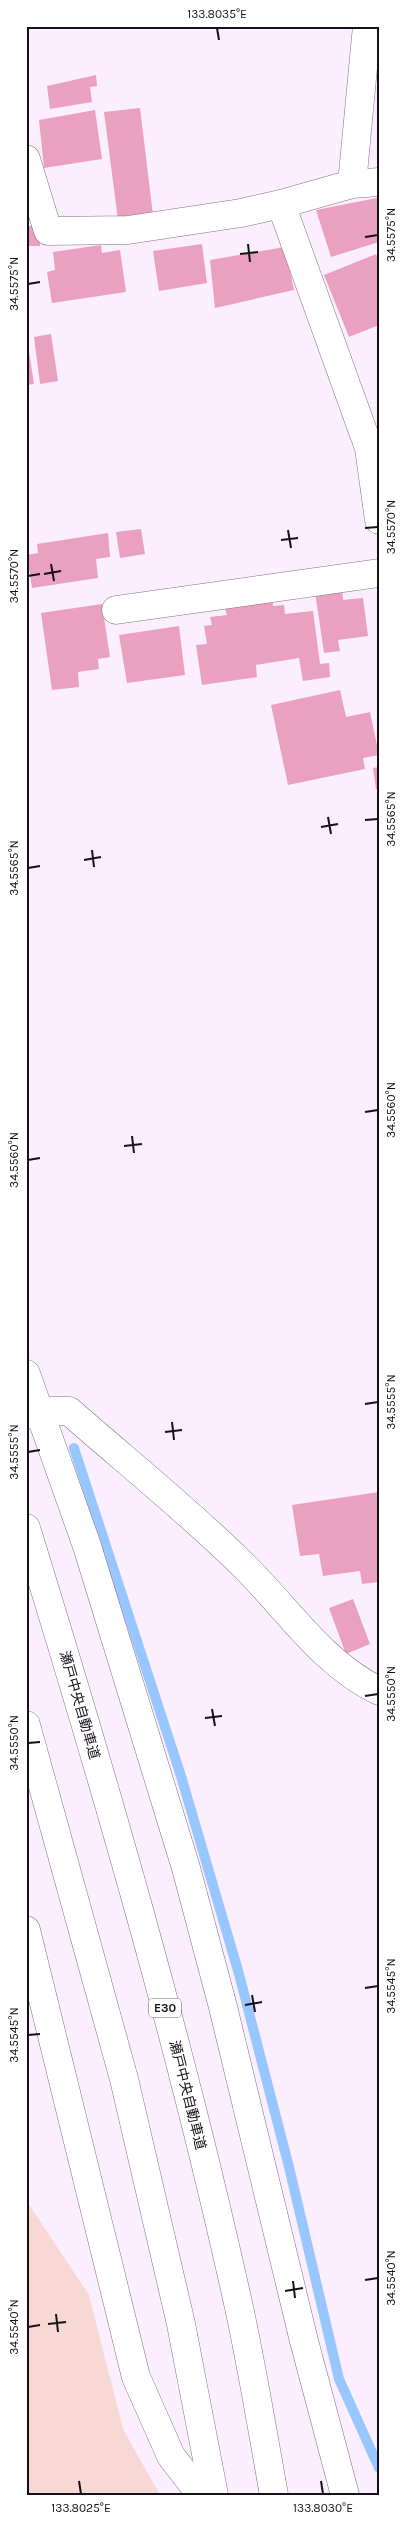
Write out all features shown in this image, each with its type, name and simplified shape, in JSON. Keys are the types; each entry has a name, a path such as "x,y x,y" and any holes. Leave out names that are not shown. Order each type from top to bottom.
{"main road":[{"path":"26,159 48,231 128,230 241,213 366,182 367,26"},
{"path":"281,204 369,448 379,520"},
{"path":"116,610 379,573"},
{"path":"26,1374 33,1413 87,1546 186,1868 223,2007 304,2341 346,2495"},
{"path":"33,1413 69,1411 240,1562 330,1657 363,1683 379,1691"},
{"name":"瀬戸中央自動車道","path":"26,1528 82,1710 182,2067 240,2314 274,2495"},
{"path":"26,1725 124,2080 181,2324 214,2495"},
{"path":"26,1930 136,2377 172,2456 200,2495"}],"shaded area":[{"path":"26,2200 89,2295 123,2429 160,2495 26,2495"}],"building":[{"path":"96,75 97,86 90,87 92,102 50,109 47,86"},
{"path":"140,108 153,215 118,220 104,112"},
{"path":"95,110 102,159 44,168 39,120"},
{"path":"377,198 379,242 331,257 316,210"},
{"path":"26,226 40,226 40,246 26,246"},
{"path":"202,244 207,283 159,291 153,251"},
{"path":"101,245 102,253 120,250 126,292 52,303 47,272 55,270 53,252"},
{"path":"285,247 294,290 215,308 210,260"},
{"path":"376,254 379,260 379,325 349,337 324,275"},
{"path":"26,332 34,384 26,385"},
{"path":"51,334 58,381 40,384 34,337"},
{"path":"141,529 145,554 120,558 116,532"},
{"path":"108,533 110,557 96,559 98,578 32,588 27,555 38,553 37,544"},
{"path":"342,587 343,600 363,598 368,636 338,640 340,651 324,653 315,592"},
{"path":"272,598 273,606 284,605 285,614 313,611 320,664 329,663 330,677 303,681 299,658 256,665 257,677 202,685 196,645 207,644 204,626 212,625 210,617 227,615 224,605"},
{"path":"102,604 110,657 98,659 99,669 78,672 79,687 52,690 41,613"},
{"path":"179,626 185,675 127,683 119,635"},
{"path":"340,690 346,717 370,712 379,755 363,758 365,769 288,785 271,705"},
{"path":"379,767 379,789 376,789 373,768"},
{"path":"379,1492 379,1582 362,1584 360,1571 323,1576 319,1554 300,1556 292,1505"},
{"path":"353,1599 370,1644 346,1654 329,1608"}],"waterway":[{"path":"74,1448 181,1776 239,1974 289,2167 339,2379 379,2468"}]}
